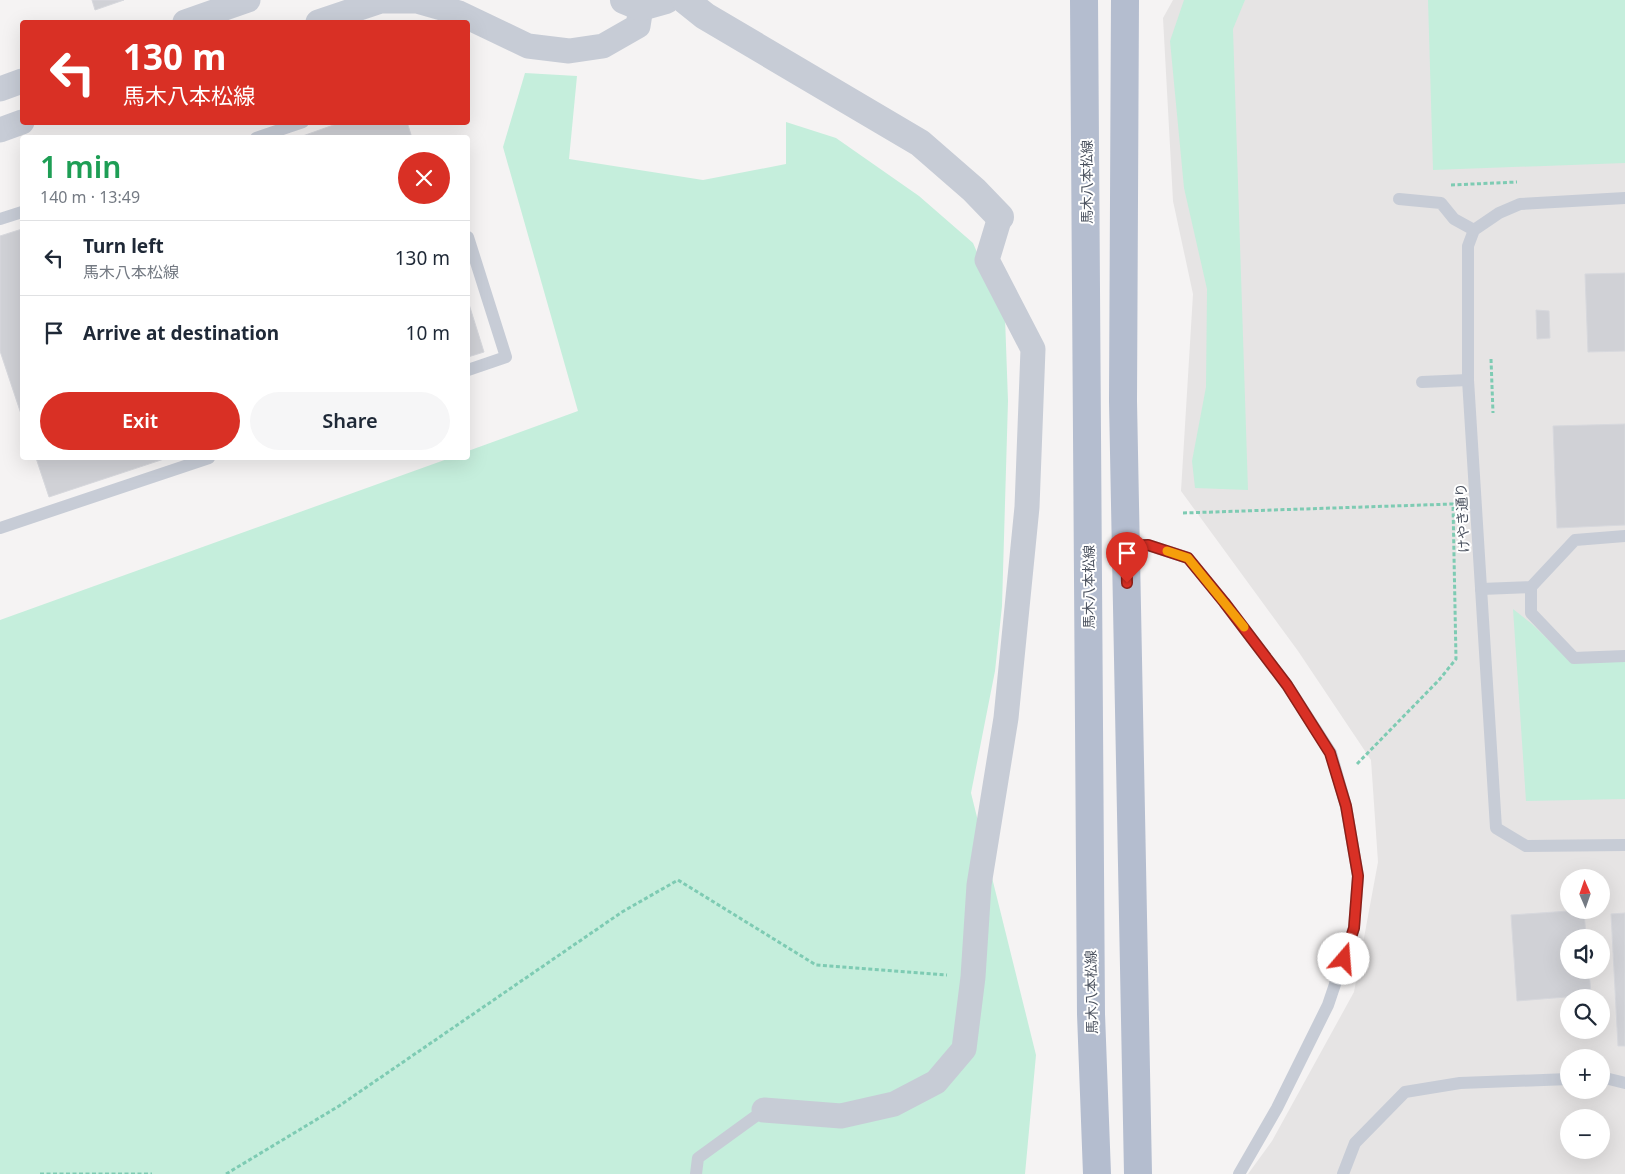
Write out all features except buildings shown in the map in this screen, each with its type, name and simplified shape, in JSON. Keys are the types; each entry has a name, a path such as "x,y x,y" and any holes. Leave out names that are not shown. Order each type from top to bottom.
{"main road":[{"name":"馬木八本松線","path":"1084,0 1091,1014 1097,1174"},
{"path":"1125,0 1123,401 1138,1174"}],"street":[{"path":"191,20 248,0"},
{"path":"685,0 704,16 920,143 974,190 1000,217 987,260 1033,349 1026,517 1006,718 979,885 973,977 964,1049 936,1082 894,1104 841,1116 764,1110"},
{"path":"324,20 381,1 417,1 459,13 528,46 569,51 603,46 638,26 644,2"},
{"path":"0,89 20,82"},
{"path":"0,130 20,123"}],"lane":[{"path":"265,135 294,125"},
{"path":"1399,199 1440,203 1454,219 1474,230 1499,213 1520,204 1625,198"},
{"path":"0,219 20,213"},
{"name":"けやき通り","path":"1474,230 1468,246 1468,380 1496,828 1526,846 1625,845"},
{"path":"470,243 506,357 470,369"},
{"path":"1422,382 1468,380"},
{"path":"0,528 203,460"},
{"path":"1625,536 1575,540 1531,587 1530,613 1574,658 1625,656"},
{"path":"1126,546 1148,545 1188,558 1287,685 1330,753 1346,806 1358,876 1354,928 1328,1005 1277,1108 1239,1174"},
{"path":"1481,589 1531,587"},
{"path":"1343,1174 1355,1143 1405,1092 1460,1083 1560,1079"},
{"path":"1610,1079 1625,1083"},
{"path":"696,1174 698,1158 764,1110"}],"path":[{"path":"1490,354 1493,418"},
{"path":"1183,513 1453,504 1456,660 1339,783"},
{"path":"226,1174 338,1106 622,912 678,880 816,965 973,977"},
{"path":"40,1174 61,1172 152,1174"}],"shaded area":[{"path":"1173,0 1625,0 1625,1174 1248,1174 1272,1141 1354,992 1378,862 1371,760 1298,651 1181,491 1193,294 1173,201 1163,18"}],"green space":[{"path":"1184,0 1245,0 1233,29 1248,490 1195,488 1192,461 1206,387 1207,289 1184,188 1170,41"},
{"path":"1428,0 1625,0 1625,163 1433,170"},
{"path":"525,73 577,76 569,159 703,180 786,164 786,122 836,138 919,196 973,243 1005,317 1008,401 1002,606 995,671 971,793 1036,1055 1025,1174 0,1174 0,620 444,460 470,460 470,450 578,411 503,147"},
{"path":"1513,609 1532,624 1568,659 1625,661 1625,799 1526,801"}],"slow traffic":[{"path":"1167,551 1188,558 1244,627"}],"route":[{"path":"1127,583 1126,546 1148,545 1188,558 1287,685 1330,753 1346,806 1358,876 1354,928 1344,959"}]}
